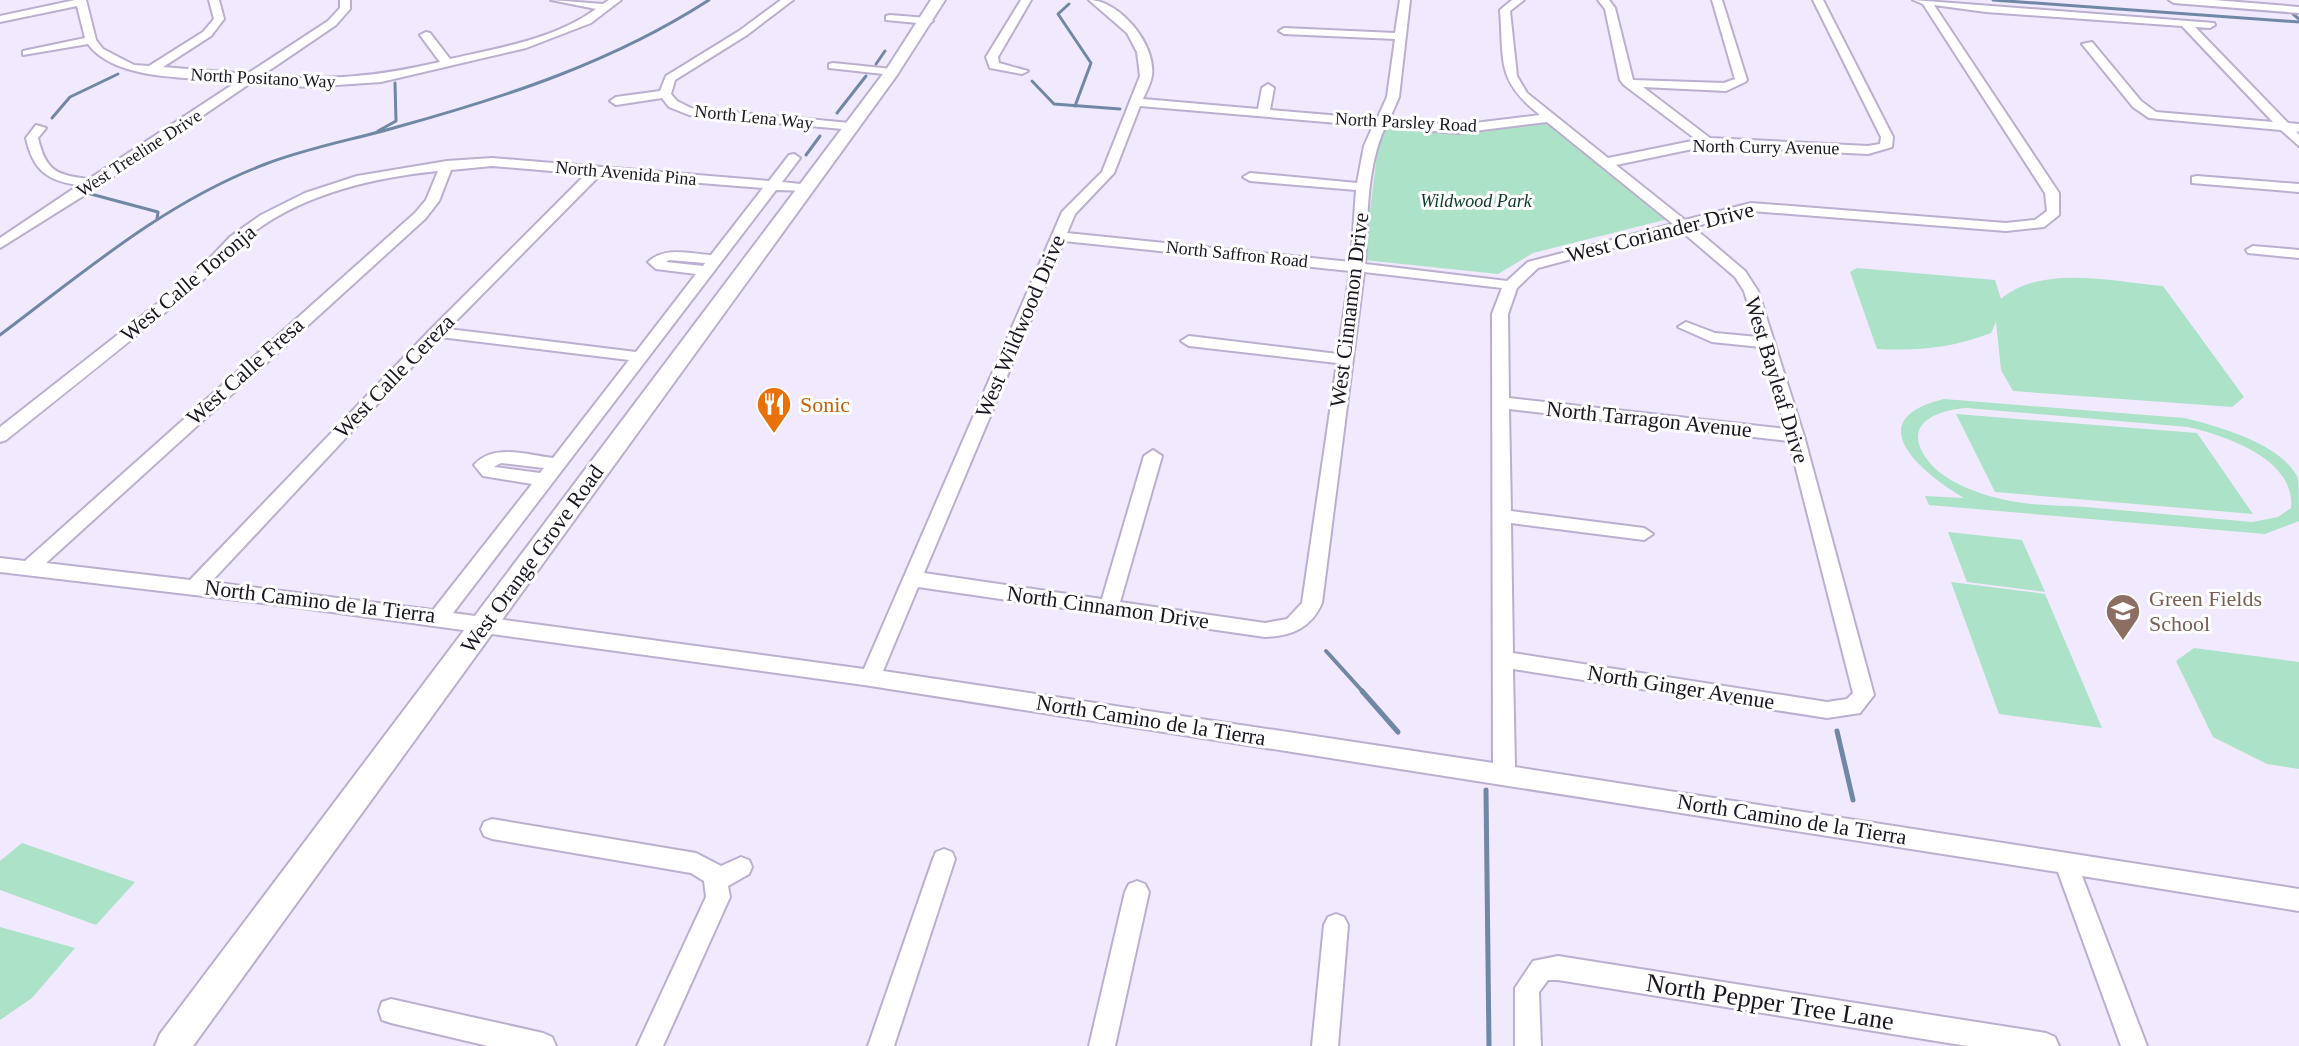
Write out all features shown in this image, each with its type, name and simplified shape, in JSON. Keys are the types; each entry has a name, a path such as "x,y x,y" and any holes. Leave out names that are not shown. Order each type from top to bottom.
{"main road":[{"name":"West Orange Grove Road","path":"928,21 926,16 938,0"},
{"name":"West Orange Grove Road","path":"172,1046 928,21 942,18 955,0"}],"street":[{"path":"151,70 197,42 214,26 219,11 214,0"},
{"name":"West Treeline Drive","path":"0,244 332,23 345,9 345,0"},
{"path":"556,0 612,4"},
{"path":"665,94 670,78 743,33 788,0"},
{"path":"1022,71 1000,69 994,66 992,57 1026,0"},
{"name":"West Cinnamon Drive","path":"1302,628 1312,603 1358,266 1363,187 1370,146 1393,97 1405,0"},
{"name":"West Bayleaf Drive","path":"1519,0 1505,10 1511,76 1522,95 1683,225 1740,274 1751,291 1796,436 1863,690 1858,710"},
{"path":"1606,0 1620,68 1628,83 1707,142"},
{"path":"1628,83 1738,86 1741,80 1717,0"},
{"name":"North Curry Avenue","path":"1605,163 1707,142 1885,150 1887,137 1818,0"},
{"path":"2174,0 2299,10"},
{"path":"2275,0 2285,9"},
{"path":"0,19 81,1 91,40 27,53"},
{"path":"1102,1 1138,41 1155,39"},
{"path":"1922,1 1986,9 2210,25"},
{"name":"West Coriander Drive","path":"1510,286 1533,265 1751,207 1771,206 2006,227 2039,224 2054,212 2052,193 1922,1"},
{"name":"North Positano Way","path":"91,40 99,51 112,60 151,70 251,79 347,82 448,64 555,35 612,4"},
{"path":"890,18 928,21"},
{"path":"2185,23 2292,128 2299,142"},
{"path":"1284,31 1399,36"},
{"path":"426,35 448,64"},
{"name":"West Wildwood Drive","path":"870,678 1069,212 1108,173 1146,76 1147,62 1138,41"},
{"path":"2088,44 2149,115 2292,128"},
{"path":"833,66 892,72"},
{"path":"1263,112 1268,88"},
{"name":"North Lena Way","path":"616,101 665,94 673,104 689,111 850,127"},
{"name":"North Parsley Road","path":"1134,102 1458,129 1548,118"},
{"path":"40,128 32,138 36,160 45,172 67,180 94,183"},
{"name":"West Orange Grove Road","path":"440,615 794,158"},
{"name":"North Avenida Pina","path":"447,165 492,162 805,188"},
{"name":"West Calle Toronja","path":"0,436 199,278 226,248 266,218 310,196 357,180 447,165"},
{"name":"West Calle Fresa","path":"29,568 420,216 432,201 447,165"},
{"name":"West Calle Cereza","path":"196,586 436,332 596,171"},
{"path":"1250,177 1363,187"},
{"path":"2197,180 2299,188"},
{"name":"North Saffron Road","path":"1059,236 1358,266 1510,286"},
{"path":"2253,250 2299,254"},
{"path":"1504,773 1506,660 1500,314 1510,286"},
{"path":"1686,327 1712,337 1768,343"},
{"path":"436,332 641,357"},
{"path":"1189,341 1344,359"},
{"name":"North Tarragon Avenue","path":"1503,403 1796,436"},
{"path":"1109,607 1153,456"},
{"name":"West Orange Grove Road","path":"545,480 489,472 483,465 499,457 558,464"},
{"path":"1503,516 1644,534"},
{"name":"North Camino de la Tierra","path":"0,565 440,615 1504,773 2299,900"},
{"name":"North Cinnamon Drive","path":"914,579 1265,630 1302,628"},
{"name":"North Ginger Avenue","path":"1506,660 1827,710 1858,710"},
{"path":"492,829 696,863 707,867 717,880 719,889 714,907 650,1046"},
{"path":"881,1046 944,859"},
{"path":"2066,864 2134,1046"},
{"path":"717,880 741,867"},
{"path":"1102,1046 1137,892"},
{"path":"1325,1046 1336,925"},
{"name":"North Pepper Tree Lane","path":"1528,1046 1527,988 1542,969 1558,968 2046,1046"},
{"path":"391,1011 543,1046"}],"green space":[{"name":"Wildwood Park","path":"1547,123 1668,219 1533,253 1498,274 1364,260 1378,146 1386,127 1486,131"},
{"path":"1857,268 1995,280 2001,299 2018,288 2057,278 2163,286 2244,397 2232,407 2013,391 2001,370 1996,322 1991,333 1962,342 1921,349 1877,349 1850,272"},
{"path":"1944,399 2184,418 2214,426 2264,446 2290,466 2298,478 2299,521 2265,534 1929,505 1925,496 1964,498 1931,475 1906,447 1901,433 1905,420 1918,408","holes":["1967,408 2188,427 2239,444 2271,463 2290,491 2291,508 2278,517 2252,522 2016,502 1975,491 1946,477 1930,463 1918,439 1924,422 1943,412"]},
{"path":"1956,414 2197,433 2253,514 1995,492"},
{"path":"1948,532 2022,540 2045,592 1967,582"},
{"path":"1951,582 2045,594 2102,728 1999,714"},
{"path":"2194,648 2299,662 2299,769 2267,764 2213,737 2176,661"},
{"path":"22,843 135,882 96,925 0,890 0,861"},
{"path":"0,927 75,948 32,998 0,1020"}],"waterway":[{"path":"0,335 158,219 227,181 296,154 438,115 558,76 635,42 709,0"},
{"path":"1993,0 2299,22"},
{"path":"1069,4 1058,14 1091,63 1075,106"},
{"path":"2293,14 2299,19"},
{"path":"876,64 885,51"},
{"path":"52,118 70,97 118,74"},
{"path":"837,113 866,76"},
{"path":"1032,81 1054,104 1075,106"},
{"path":"378,131 396,121 395,83"},
{"path":"1075,106 1120,109"},
{"path":"806,155 820,136"},
{"path":"87,193 158,212 157,219"},
{"path":"1326,651 1364,693"},
{"path":"1362,691 1398,732"},
{"path":"1837,731 1853,800"},
{"path":"1486,790 1489,1046"}],"place":[{"name":"Sonic","path":"774,435"},
{"name":"Green Fields School","path":"2123,642"}]}
